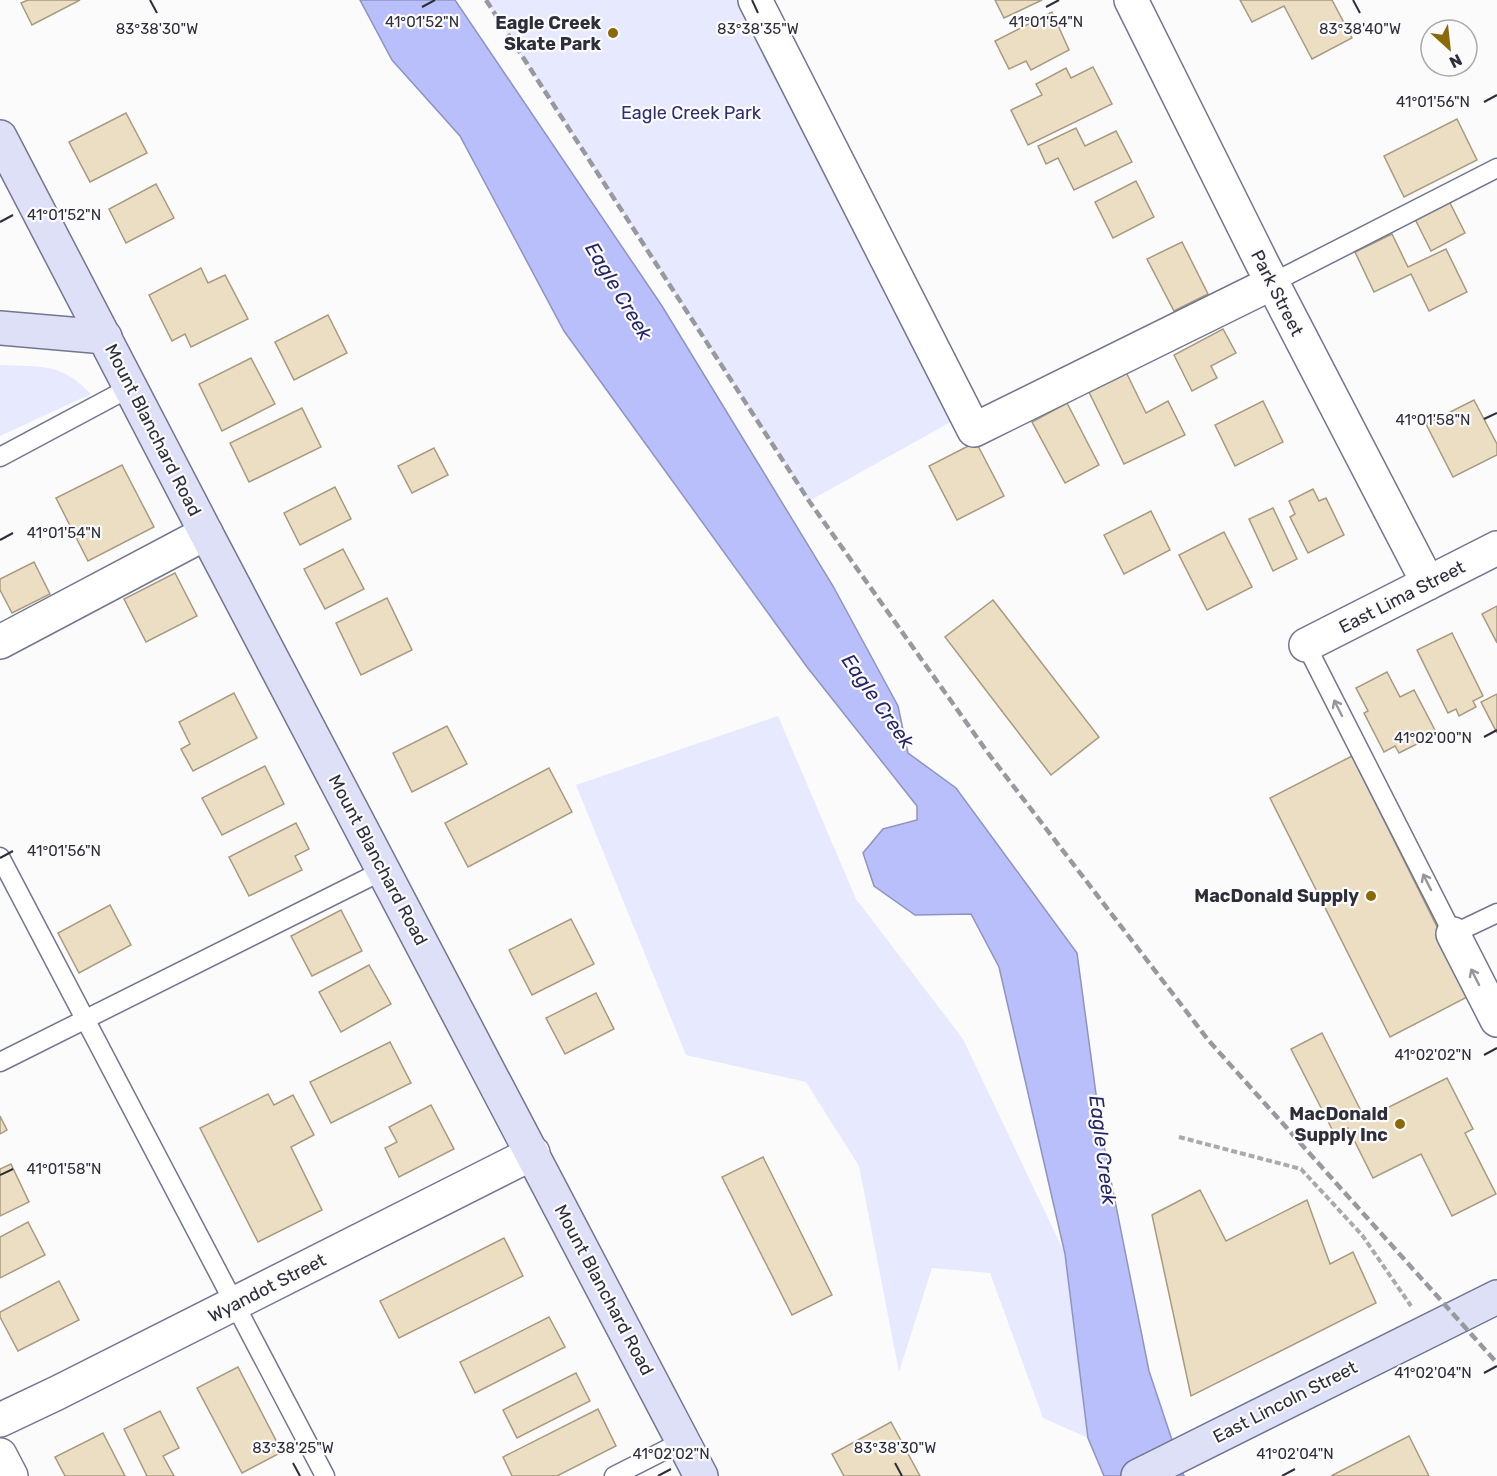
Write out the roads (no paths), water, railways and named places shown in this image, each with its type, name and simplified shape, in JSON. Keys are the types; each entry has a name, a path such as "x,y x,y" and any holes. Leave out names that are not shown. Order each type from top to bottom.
{"main road":[{"path":"0,137 105,337"},
{"name":"Mount Blanchard Road","path":"0,328 105,337 701,1476"},
{"name":"East Lincoln Street","path":"1138,1476 1497,1297"}],"street":[{"path":"755,0 974,430 1272,284"},
{"name":"Park Street","path":"1131,0 1272,284 1428,583"},
{"path":"0,642 206,533"},
{"name":"East Lima Street","path":"1306,645 1497,548"},
{"path":"1453,934 1497,1020"},
{"name":"Wyandot Street","path":"0,1420 533,1154"},
{"path":"0,1455 11,1476"}],"lane":[{"path":"1272,284 1497,168"},
{"path":"0,458 131,387"},
{"path":"1306,645 1453,934 1497,913"},
{"path":"0,857 324,1476"},
{"path":"0,1062 384,870"},
{"path":"614,1476 683,1441"}],"water":[{"name":"Eagle Creek","path":"360,0 455,0 662,306 833,586 898,706 908,753 956,788 1077,953 1101,1131 1149,1371 1184,1476 1104,1476 1088,1438 1065,1254 999,967 971,914 915,915 874,886 863,853 883,829 917,820 917,806 807,667 564,331 460,136 392,60"}],"railway":[{"path":"486,0 809,501 988,753 1209,1041 1497,1363"}],"place":[{"name":"Eagle Creek Skate Park","path":"613,33"},
{"name":"MacDonald Supply","path":"1371,896"},
{"name":"MacDonald Supply Inc","path":"1400,1124"}],"park label":[{"name":"Eagle Creek Park","path":"691,113"}]}
